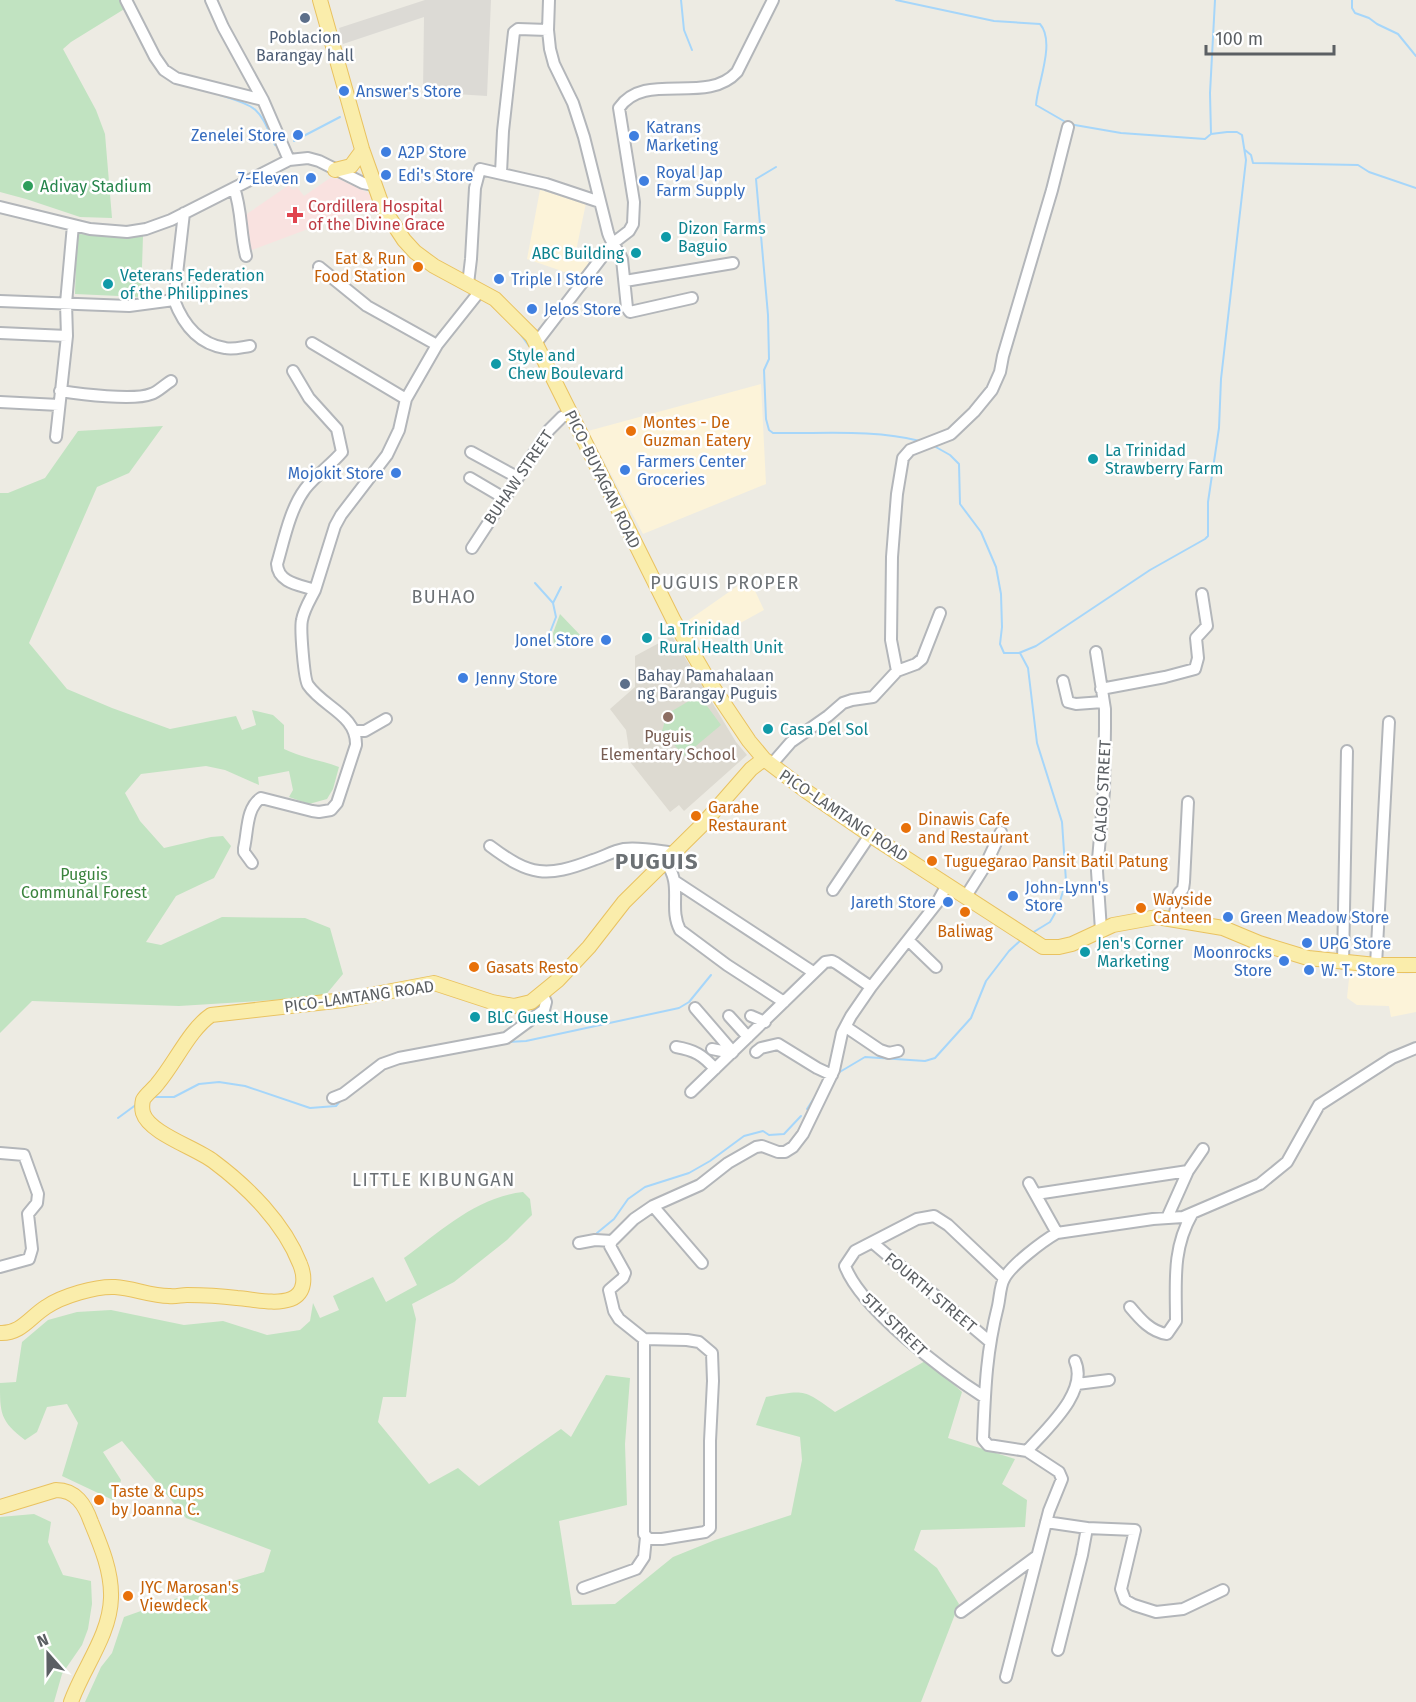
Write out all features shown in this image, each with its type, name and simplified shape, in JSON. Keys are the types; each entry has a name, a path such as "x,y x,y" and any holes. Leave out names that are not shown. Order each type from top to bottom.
{"main road":[{"name":"PICO-BUYAGAN ROAD","path":"320,0 363,151 383,208 410,248 434,266 495,299 529,332 567,415 674,621 725,708 767,762"},
{"path":"334,170 351,166 363,151"},
{"name":"PICO-LAMTANG ROAD","path":"0,1333 12,1332 23,1326 45,1307 60,1299 114,1287 168,1296 188,1295 258,1301 293,1298 300,1292 304,1277 292,1246 259,1203 212,1160 179,1140 160,1133 143,1116 143,1100 158,1084 201,1023 211,1015 344,1000 434,983 492,1002 514,1006 531,1002 579,957 624,902 670,857 751,769 767,762 870,835 1043,947 1072,944 1113,925 1157,917 1174,918 1223,928 1290,954 1343,963 1416,965"},
{"path":"0,1507 56,1490 74,1494 85,1506 104,1553 111,1598 106,1623 71,1702"}],"street":[{"path":"126,0 164,70 176,78 262,100"},
{"path":"211,0 262,100 289,160"},
{"path":"549,0 548,30 554,64 573,103 612,244 620,252 627,308 630,312 692,298"},
{"path":"536,343 612,244 629,231 634,217 634,202 620,108 625,99 638,92 716,87 730,79 744,59 773,0"},
{"path":"501,173 503,131 514,33 518,29 548,30"},
{"path":"897,671 891,640 892,557 894,518 903,458 910,450 957,430 992,390 1000,372 1068,127"},
{"path":"0,207 90,230 127,232 154,226 184,213 289,160 308,158 319,161 363,183 374,185"},
{"path":"252,863 244,852 244,848 250,814 258,800 261,798 319,812 334,808 356,745 354,731 346,719 329,706 306,681 301,624 304,610 315,590 335,526 353,497 387,455 399,430 406,399 474,287 471,259 475,188 479,170 482,168 501,173 600,202"},
{"path":"234,188 239,202 241,237 246,256"},
{"path":"184,213 174,300 183,320 189,329 205,341 227,349 250,346"},
{"path":"56,437 67,336 66,303 73,225"},
{"path":"625,281 733,263"},
{"path":"319,267 346,291 368,306 437,345"},
{"path":"0,301 129,306 174,300"},
{"path":"0,333 67,336"},
{"path":"312,343 406,399"},
{"path":"293,371 309,398 337,429 342,443 342,452 309,484 299,499 277,564 279,575 284,579 315,590"},
{"path":"60,391 91,395 139,396 150,395 171,381"},
{"path":"0,402 59,405"},
{"name":"BUHAW STREET","path":"472,548 549,430 567,415"},
{"path":"471,452 517,477"},
{"path":"470,478 504,498"},
{"path":"1101,689 1195,669 1198,658 1196,638 1207,626 1202,594"},
{"path":"767,762 843,703 875,696 897,671 916,664 922,659 940,613"},
{"name":"CALGO STREET","path":"1096,652 1103,702 1105,771 1097,871 1101,930"},
{"path":"1063,681 1066,698 1071,704 1103,702"},
{"path":"354,731 365,731 386,719"},
{"path":"1376,965 1389,722"},
{"path":"1343,963 1347,751"},
{"path":"1174,918 1179,893 1183,889 1184,882 1188,802"},
{"path":"966,896 985,866 1001,832"},
{"path":"833,890 870,835"},
{"path":"490,846 517,865 541,872 569,869 625,849 654,850 670,857 676,882 678,927 718,959 784,1002"},
{"path":"676,882 813,972"},
{"path":"646,1537 662,1539 705,1532 710,1528 710,1440 714,1382 712,1353 699,1342 644,1339 619,1319 614,1311 609,1290 623,1278 625,1273 610,1246 612,1241 634,1219 653,1206 700,1185 728,1163 756,1147 762,1146 785,1152 793,1147 803,1134 832,1075 842,1033 872,987 937,903 947,885"},
{"path":"908,940 936,967"},
{"path":"691,1092 825,962 832,961 872,987"},
{"path":"333,1098 343,1094 382,1064 399,1058 506,1038 544,1010 546,1002 542,993"},
{"path":"695,1008 732,1053"},
{"path":"729,1016 748,1037"},
{"path":"751,1016 765,1022"},
{"path":"846,1027 880,1050 889,1053 898,1051"},
{"path":"756,1052 761,1048 778,1044 832,1075"},
{"path":"676,1047 690,1049 699,1054 715,1069"},
{"path":"1006,1677 1046,1522 1061,1485 1062,1475 1027,1451 988,1445 983,1439 989,1341 1004,1278 1030,1252 1057,1233 1192,1214 1260,1184 1287,1162 1319,1105 1378,1066 1416,1047"},
{"path":"711,1049 732,1053"},
{"path":"1167,1218 1188,1171 1203,1149"},
{"path":"0,1153 24,1155 38,1194 37,1203 28,1214 32,1249 29,1259 0,1267"},
{"path":"1036,1194 1188,1171"},
{"path":"1029,1183 1057,1233"},
{"path":"653,1206 702,1263"},
{"path":"1130,1307 1141,1321 1160,1333 1167,1334 1171,1330 1176,1321 1176,1255 1183,1230 1192,1214"},
{"path":"873,1243 917,1219 934,1216 948,1225 1004,1278"},
{"path":"579,1243 603,1239 612,1241"},
{"name":"FOURTH STREET","path":"873,1243 989,1341"},
{"name":"5TH STREET","path":"873,1243 855,1251 849,1258 845,1266 850,1278 880,1314 899,1331 957,1380 984,1397"},
{"path":"583,1588 636,1569 644,1557 646,1537 644,1529 644,1339"},
{"path":"1027,1451 1068,1403 1077,1384 1078,1368 1075,1360"},
{"path":"1077,1384 1109,1380"},
{"path":"1046,1522 1087,1528 1135,1530 1121,1589 1125,1600 1134,1605 1156,1612 1184,1609 1223,1590"},
{"path":"1058,1650 1087,1528"},
{"path":"961,1612 1037,1556"}],"shaded area":[{"path":"425,0 491,0 487,96 423,92 424,17 343,44 339,28"},
{"name":"Cordillera Hospital of the Divine Grace","path":"330,178 339,179 367,192 371,196 370,200 348,214 247,252 244,216 289,185 293,190 297,187 304,196"},
{"path":"540,190 586,203 576,251 589,263 579,277 527,259"},
{"path":"761,384 766,484 643,534 588,431"},
{"path":"749,578 764,610 702,644 686,622"},
{"name":"Puguis Elementary School","path":"672,636 736,742 747,755 684,811 679,805 670,812 631,763 626,730 610,709 635,687 635,656"},
{"path":"1350,969 1416,973 1416,1012 1391,1017 1389,1006 1357,1005 1347,998"}],"green space":[{"path":"0,0 121,0 126,8 63,49 96,110 105,134 112,218 80,217 0,192"},
{"path":"77,234 143,236 141,297 75,294"},
{"name":"Puguis Communal Forest","path":"163,426 129,473 97,487 29,643 67,689 112,708 170,729 236,716 242,730 256,725 252,710 273,715 284,725 284,749 339,767 333,789 327,799 309,804 289,797 293,790 289,771 258,777 259,785 225,770 206,766 141,774 125,793 140,821 164,848 223,836 231,846 214,878 176,896 146,942 161,945 222,917 305,918 330,928 343,974 324,997 179,1006 32,1001 0,1033 0,493 8,493 45,478 78,431"},
{"path":"560,614 582,637 554,646 553,633"},
{"path":"699,695 721,725 684,756 662,731 667,714"},
{"path":"523,1192 530,1199 532,1215 507,1240 454,1282 412,1304 416,1319 406,1397 383,1397 378,1422 429,1484 458,1468 479,1486 561,1429 571,1437 606,1375 630,1378 625,1444 627,1505 559,1521 572,1605 615,1604 673,1557 715,1540 791,1515 802,1460 800,1437 756,1425 766,1397 803,1393 835,1412 927,1360 962,1392 948,1438 1015,1459 1002,1484 1027,1500 1025,1527 921,1530 914,1550 937,1568 959,1604 921,1702 85,1702 101,1667 112,1653 124,1617 186,1595 264,1572 271,1550 186,1518 122,1441 103,1452 121,1480 115,1501 62,1476 78,1423 67,1404 47,1407 37,1432 25,1440 6,1422 3,1416 0,1383 16,1382 22,1342 48,1320 77,1312 111,1310 184,1325 223,1321 267,1335 300,1330 310,1321 313,1303 320,1318 339,1310 333,1296 373,1277 386,1302 417,1285 404,1258 474,1208 506,1195"},
{"path":"34,1514 51,1522 48,1542 63,1575 91,1581 92,1604 88,1629 82,1645 62,1674 54,1702 0,1702 0,1517"}],"waterway":[{"path":"681,0 684,30 692,50"},
{"path":"896,0 994,21 1040,24 1046,41 1046,52 1036,105 1069,124 1121,133 1205,139 1211,134 1237,132 1242,135 1246,160 1221,379 1219,428 1208,502 1208,536 1205,539 1150,570 1036,646 1019,653 1004,653 1000,644 1001,594 996,567 981,532 960,504 959,464 950,455 934,446"},
{"path":"1211,134 1210,93 1215,0"},
{"path":"1352,0 1355,13 1398,34 1416,56"},
{"path":"220,95 243,103 256,111 265,123 275,145"},
{"path":"294,141 340,117"},
{"path":"1245,150 1251,155 1253,163 1358,165 1369,172 1416,188"},
{"path":"776,167 756,179 768,315 769,359 764,370 766,419 769,430 773,433 866,433 920,441"},
{"path":"518,331 529,346"},
{"path":"535,583 553,603"},
{"path":"551,645 549,635 556,617 553,603 561,587"},
{"path":"1020,653 1028,668 1037,743 1062,822 1066,881 1058,908 1050,922 1032,933"},
{"path":"838,1073 865,1057 925,1061 935,1058 971,1018 986,981 1009,951 1022,939"},
{"path":"507,1042 526,1041 679,1008 689,1002 711,975"},
{"path":"153,1097 174,1097 199,1084 219,1082 245,1086 310,1108 336,1106 341,1100"},
{"path":"807,1109 818,1092"},
{"path":"118,1118 137,1104"},
{"path":"597,1233 614,1219 628,1199 645,1187 689,1173 744,1136 763,1131 769,1135 784,1134 801,1116"}],"place":[{"name":"Poblacion Barangay hall","path":"305,18"},
{"name":"Answer's Store","path":"344,91"},
{"name":"Zenelei Store","path":"298,135"},
{"name":"Katrans Marketing","path":"634,136"},
{"name":"A2P Store","path":"386,152"},
{"name":"Edi's Store","path":"386,175"},
{"name":"7-Eleven","path":"311,178"},
{"name":"Royal Jap Farm Supply","path":"644,181"},
{"name":"Adivay Stadium","path":"28,186"},
{"name":"Cordillera Hospital of the Divine Grace","path":"295,215"},
{"name":"Dizon Farms Baguio","path":"666,237"},
{"name":"ABC Building","path":"636,253"},
{"name":"Eat & Run Food Station","path":"418,267"},
{"name":"Triple I Store","path":"499,279"},
{"name":"Veterans Federation of the Philippines","path":"108,284"},
{"name":"Jelos Store","path":"532,309"},
{"name":"Style and Chew Boulevard","path":"496,364"},
{"name":"Montes - De Guzman Eatery","path":"631,431"},
{"name":"La Trinidad Strawberry Farm","path":"1093,459"},
{"name":"Farmers Center Groceries","path":"625,470"},
{"name":"Mojokit Store","path":"396,473"},
{"name":"La Trinidad Rural Health Unit","path":"647,638"},
{"name":"Jonel Store","path":"606,640"},
{"name":"Jenny Store","path":"463,678"},
{"name":"Bahay Pamahalaan ng Barangay Puguis","path":"625,684"},
{"name":"Puguis Elementary School","path":"668,717"},
{"name":"Casa Del Sol","path":"768,729"},
{"name":"Garahe Restaurant","path":"696,816"},
{"name":"Dinawis Cafe and Restaurant","path":"906,828"},
{"name":"Tuguegarao Pansit Batil Patung","path":"932,861"},
{"name":"John-Lynn's Store","path":"1013,896"},
{"name":"Jareth Store","path":"948,902"},
{"name":"Wayside Canteen","path":"1141,908"},
{"name":"Baliwag","path":"965,912"},
{"name":"Green Meadow Store","path":"1228,917"},
{"name":"UPG Store","path":"1307,943"},
{"name":"Jen's Corner Marketing","path":"1085,952"},
{"name":"Moonrocks Store","path":"1284,961"},
{"name":"Gasats Resto","path":"474,967"},
{"name":"W. T. Store","path":"1309,970"},
{"name":"BLC Guest House","path":"475,1017"},
{"name":"Taste & Cups by Joanna C.","path":"99,1500"},
{"name":"JYC Marosan's Viewdeck","path":"128,1596"}],"district":[{"name":"PUGUIS PROPER","path":"725,583"},
{"name":"BUHAO","path":"444,597"},
{"name":"PUGUIS","path":"657,861"},
{"name":"LITTLE KIBUNGAN","path":"434,1180"}]}
